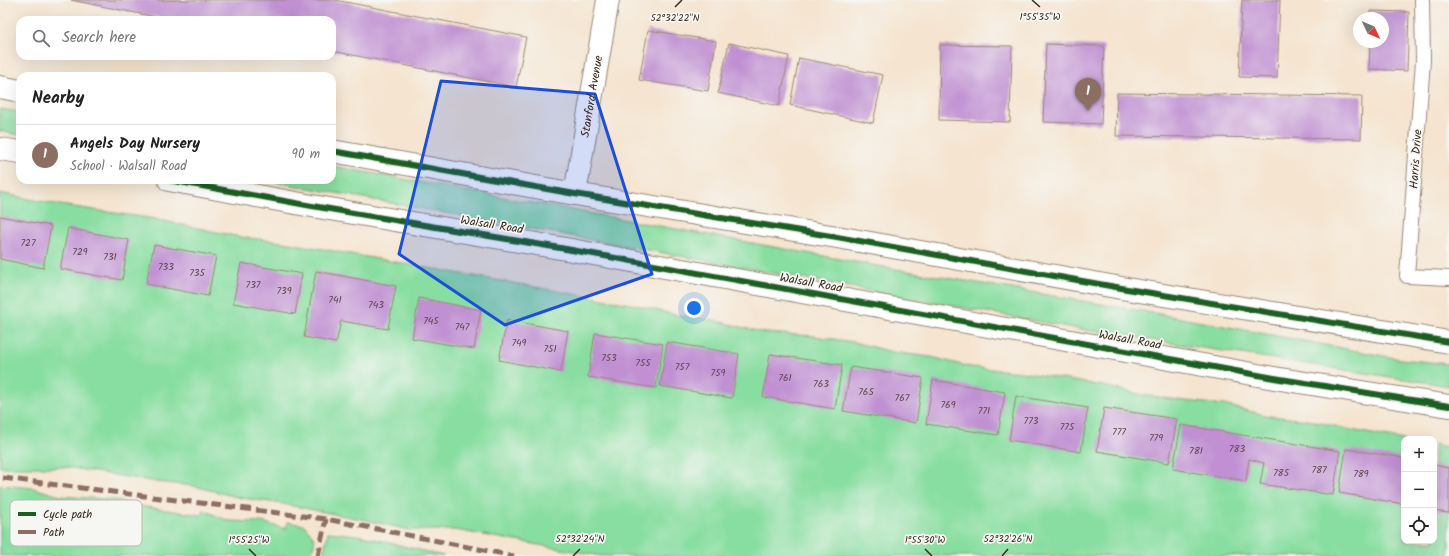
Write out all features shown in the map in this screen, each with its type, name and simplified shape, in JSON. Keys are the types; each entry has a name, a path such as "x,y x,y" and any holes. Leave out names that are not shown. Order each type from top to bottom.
{"main road":[{"name":"Stanford Avenue","path":"575,194 608,0"},
{"path":"0,87 16,90"},
{"path":"0,149 16,151"},
{"path":"336,152 575,194 837,237 1127,289 1449,342"},
{"name":"Walsall Road","path":"192,184 566,249 1274,378 1449,406"}],"lane":[{"name":"Harris Drive","path":"1422,0 1422,61 1407,276 1449,278"}],"highlighted area":[{"path":"441,81 595,94 652,274 505,325 399,254"}],"green space":[{"path":"0,109 16,111 16,134 0,131"},
{"path":"336,167 872,265 1159,314 1400,359 1449,364 1449,386 1074,328 287,184 336,184"},
{"path":"0,193 60,205 155,219 240,237 283,242 636,305 672,314 717,321 765,333 814,336 853,342 892,352 931,357 970,367 1021,372 1103,386 1143,395 1224,405 1269,416 1309,420 1401,439 1401,544 1437,544 1437,445 1449,448 1449,556 601,556 455,530 410,530 278,503 241,498 194,486 157,482 66,467 0,467"},
{"path":"0,485 33,488 60,496 116,500 10,500 10,546 142,546 142,506 201,515 203,510 229,521 261,522 286,529 287,522 304,525 315,539 311,556 0,556"},
{"path":"328,532 358,535 444,556 323,556"}],"building":[{"path":"71,0 335,0 526,37 516,87 336,52 336,16 151,16"},
{"path":"1242,0 1280,0 1277,78 1239,77"},
{"path":"1370,11 1409,12 1407,71 1369,69 1370,48 1389,48 1389,12"},
{"path":"648,30 716,41 708,91 639,80"},
{"path":"729,43 789,56 779,106 718,93"},
{"path":"1046,44 1104,46 1101,124 1043,122"},
{"path":"940,45 1012,46 1010,122 939,120"},
{"path":"799,58 883,75 873,123 790,105"},
{"path":"1117,93 1362,96 1361,139 1116,136"},
{"path":"0,216 51,226 43,268 0,259"},
{"path":"68,228 129,240 122,280 60,269"},
{"path":"154,245 216,256 208,296 146,284"},
{"path":"241,263 302,274 295,314 233,303"},
{"path":"316,271 396,286 388,329 341,321 336,343 304,337"},
{"path":"419,298 481,310 474,349 412,338"},
{"path":"507,320 568,331 561,372 499,360"},
{"path":"595,333 663,344 656,388 588,377"},
{"path":"667,342 739,354 732,398 660,386"},
{"path":"770,354 842,365 835,409 763,397"},
{"path":"851,367 923,378 916,423 843,411"},
{"path":"933,380 1005,392 998,435 926,424"},
{"path":"1016,396 1088,408 1081,452 1009,440"},
{"path":"1104,408 1177,419 1169,463 1097,451"},
{"path":"1181,425 1340,451 1333,495 1260,484 1264,463 1249,459 1246,481 1173,469"},
{"path":"1346,449 1401,458 1401,503 1339,493"},
{"path":"1437,466 1449,468 1449,513 1437,511"}],"marked path":[{"path":"3,478 326,519 514,556"},
{"path":"318,556 326,519"}],"cycle path":[{"path":"336,152 575,194 837,237 1127,289 1449,342"},
{"path":"191,184 566,249 1274,378 1449,406"}],"place":[{"name":"Angels Day Nursery","path":"1088,111"}]}
